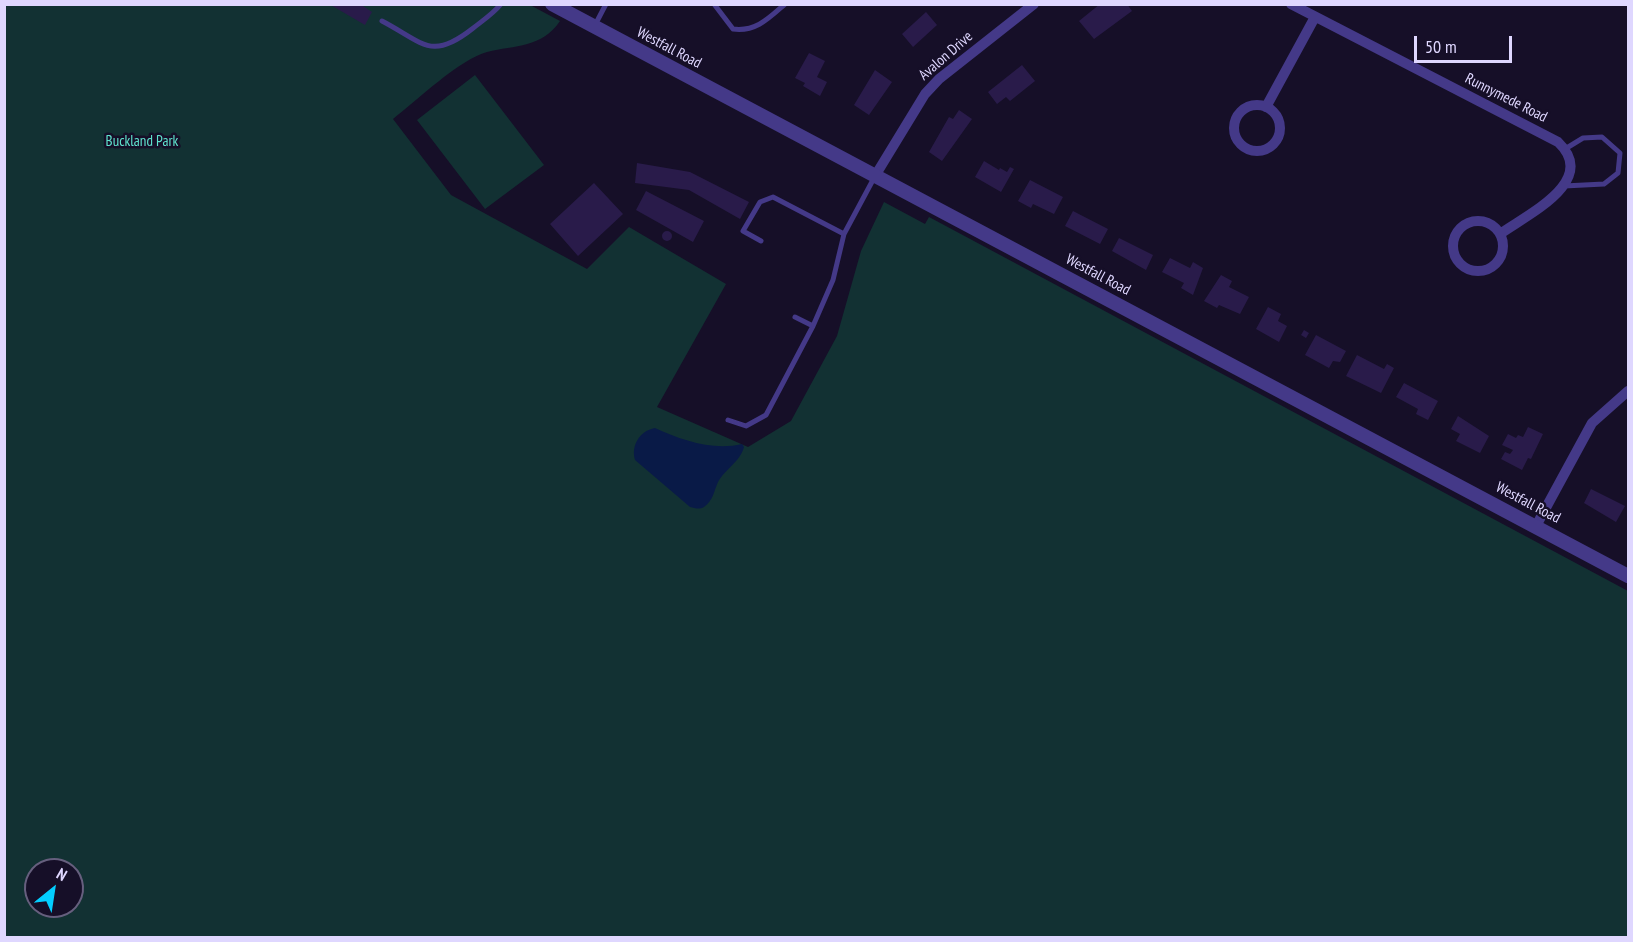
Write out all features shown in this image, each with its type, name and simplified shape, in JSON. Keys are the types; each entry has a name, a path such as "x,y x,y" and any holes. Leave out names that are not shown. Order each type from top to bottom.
{"street":[{"name":"Westfall Road","path":"552,4 1629,576"},
{"name":"Avalon Drive","path":"875,176 925,94 939,79 1034,4"},
{"name":"Runnymede Road","path":"1291,4 1558,142 1565,149"},
{"path":"1266,107 1315,17"},
{"path":"1266,107 1273,111 1280,124 1277,139 1266,148 1259,150 1244,147 1235,135 1235,120 1245,108 1266,107"},
{"path":"1500,234 1564,186 1571,170 1570,158 1565,149"},
{"path":"1480,221 1488,223 1500,234 1502,250 1500,257 1488,268 1472,270 1464,266 1454,254 1454,237 1464,225 1480,221"},
{"path":"1536,526 1592,423 1629,391"}],"lane":[{"path":"382,21 432,48 444,48 454,43 501,4"},
{"path":"594,27 606,4"},
{"path":"714,4 734,29 746,31 757,27 785,4"},
{"path":"1564,186 1604,184 1618,172 1620,153 1602,137 1583,138 1565,149"},
{"path":"728,420 746,426 766,415 813,326 833,280 843,234 875,176"},
{"path":"761,241 743,231 760,202 773,197 843,234"},
{"path":"795,317 813,326"}],"green space":[{"name":"Buckland Park","path":"5,5 530,5 560,21 553,30 536,41 487,52 464,63 393,119 451,195 587,269 629,227 726,284 657,407 748,447 791,421 837,336 861,251 884,202 925,224 929,217 1628,591 1628,937 5,938"},
{"path":"475,75 544,165 485,209 417,120"}],"water":[{"path":"655,428 697,443 720,446 742,444 744,447 739,457 721,477 711,499 704,507 699,509 690,507 635,460 634,450 637,440 645,432"}],"building":[{"path":"329,4 360,4 372,12 365,25"},
{"path":"1100,4 1127,4 1132,11 1094,39 1079,21"},
{"path":"926,12 937,25 913,47 902,34"},
{"path":"809,53 825,61 817,77 827,82 820,96 803,86 805,83 795,78"},
{"path":"1022,65 1035,81 1010,101 1006,97 997,104 988,92"},
{"path":"875,70 892,82 869,115 854,105"},
{"path":"959,110 972,119 942,161 929,152 949,117 953,119"},
{"path":"984,161 999,170 1000,168 1007,172 1010,167 1014,169 1001,192 975,177"},
{"path":"637,163 690,172 749,202 740,219 689,190 635,183"},
{"path":"1030,180 1063,197 1054,214 1033,204 1031,208 1018,201"},
{"path":"594,183 623,214 578,256 550,224"},
{"path":"646,191 704,221 693,242 636,210"},
{"path":"1073,211 1108,229 1100,244 1065,226"},
{"path":"667,231 671,232 671,240 667,241 663,240 662,236 663,232"},
{"path":"1119,238 1153,255 1146,270 1112,251"},
{"path":"1170,258 1190,268 1193,262 1203,268 1193,295 1181,288 1184,283 1162,272"},
{"path":"1221,275 1232,281 1229,287 1249,297 1240,314 1219,305 1217,308 1204,301"},
{"path":"1268,307 1281,314 1278,321 1287,326 1279,342 1256,329"},
{"path":"1304,330 1309,333 1306,338 1301,335"},
{"path":"1316,335 1346,351 1340,362 1333,361 1329,368 1305,355"},
{"path":"1357,355 1384,369 1387,364 1394,368 1381,393 1346,376"},
{"path":"1404,383 1438,401 1428,420 1416,414 1418,409 1396,397"},
{"path":"1458,416 1489,436 1480,453 1456,441 1460,434 1451,429"},
{"path":"1528,427 1543,434 1531,459 1528,458 1522,470 1501,459 1505,452 1510,454 1513,450 1502,445 1508,434 1516,438 1518,435 1523,437"},
{"path":"1591,489 1625,506 1616,522 1584,503"}]}
